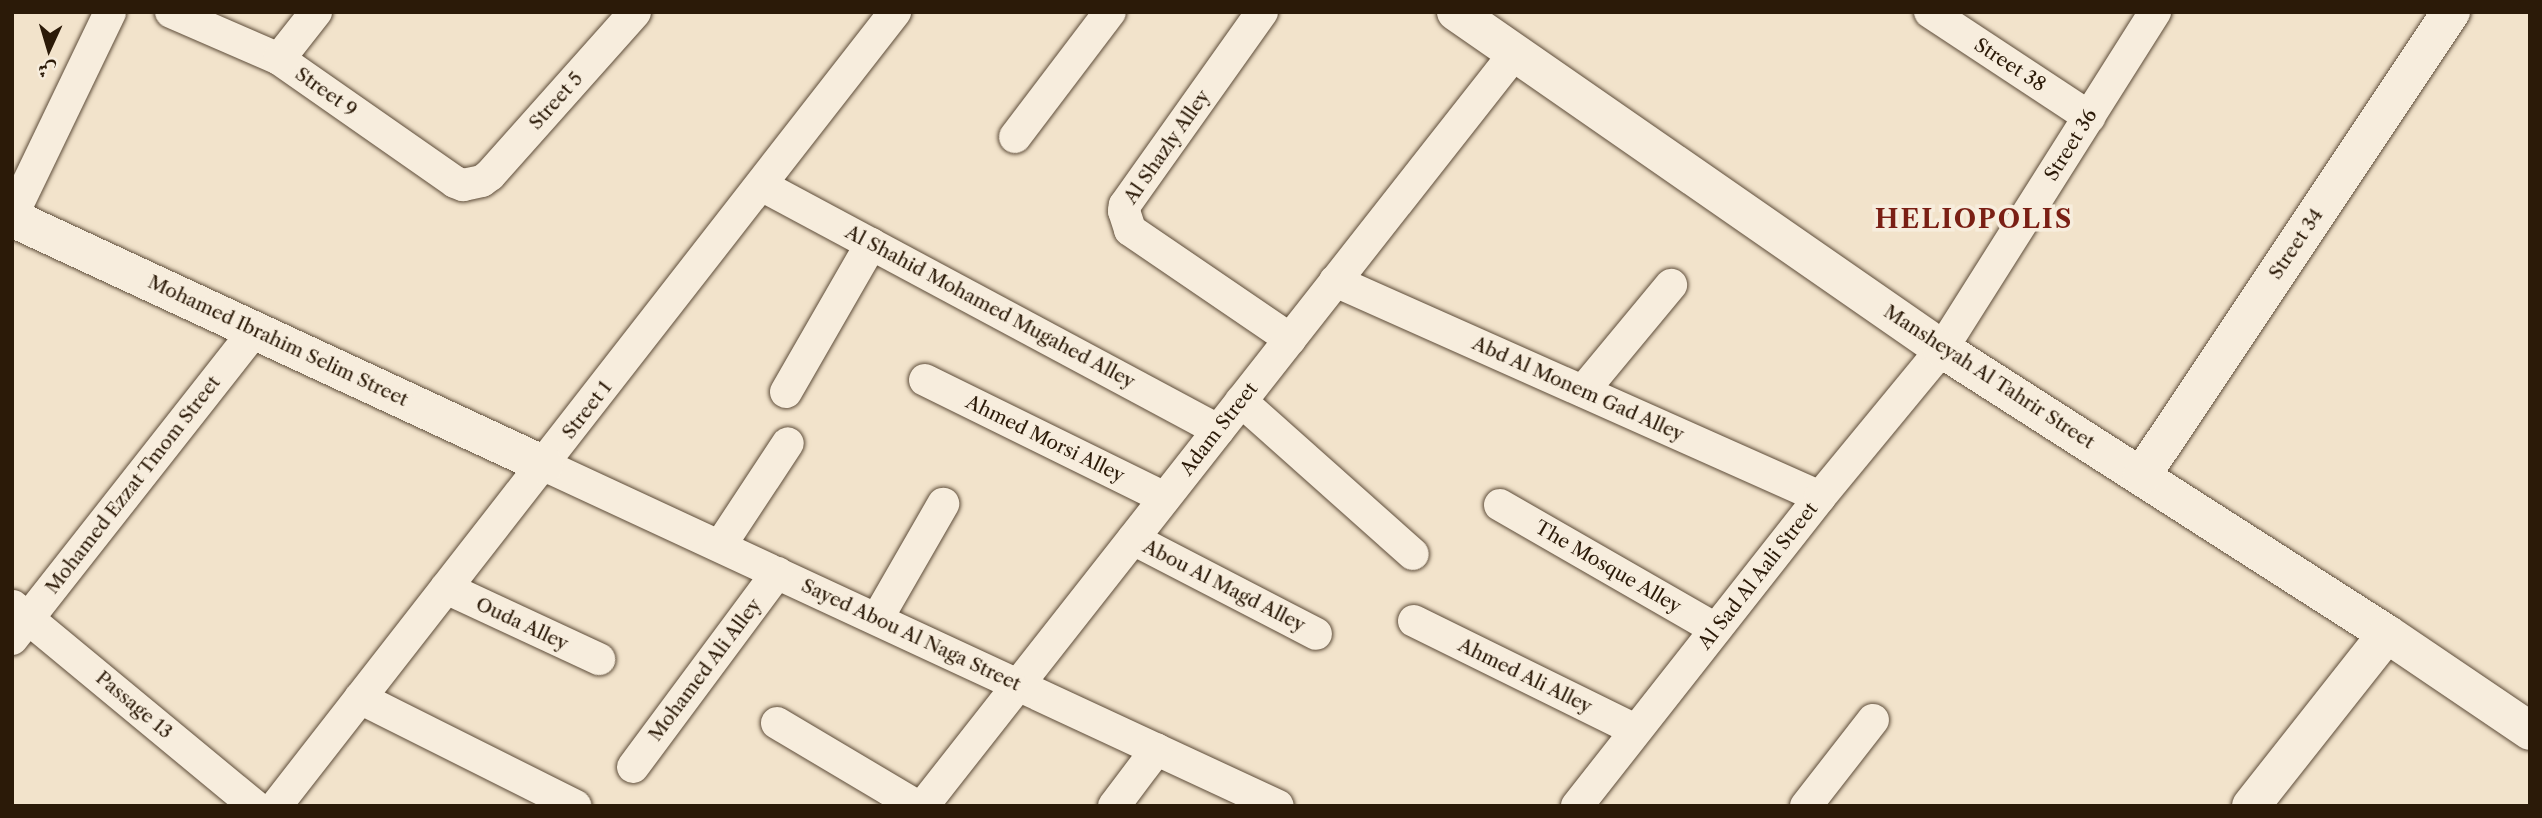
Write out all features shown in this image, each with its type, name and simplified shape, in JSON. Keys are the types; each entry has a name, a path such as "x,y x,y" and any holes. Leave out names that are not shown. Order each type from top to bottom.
{"street":[{"path":"12,217 110,12"},
{"name":"Street 9","path":"171,12 279,59 455,182 472,184"},
{"path":"279,59 316,12"},
{"name":"Street 5","path":"472,184 490,175 635,12"},
{"name":"Street 1","path":"276,806 895,12"},
{"path":"1015,137 1110,12"},
{"name":"Al Shazly Alley","path":"1262,12 1125,205 1124,211 1130,230 1290,339"},
{"name":"Mansheyah Al Tahrir Street","path":"1456,12 1942,349 2387,634 2530,731"},
{"name":"Street 38","path":"1930,12 2089,117"},
{"name":"Street 36","path":"1942,349 2154,12"},
{"name":"Street 34","path":"2142,475 2451,12"},
{"name":"Adam Street","path":"923,806 1515,53"},
{"name":"Al Shahid Mohamed Mugahed Alley","path":"761,185 1219,430"},
{"name":"Mohamed Ibrahim Selim Street","path":"12,217 544,465"},
{"path":"786,392 871,244"},
{"name":"Abd Al Monem Gad Alley","path":"1335,281 1820,497"},
{"path":"1583,391 1671,285"},
{"name":"Mohamed Ezzat Tmom Street","path":"18,621 255,330"},
{"name":"Al Sad Al Aali Street","path":"1577,806 1820,497 1942,349"},
{"name":"Ahmed Morsi Alley","path":"925,380 1165,498"},
{"path":"1241,401 1413,554"},
{"path":"720,546 788,443"},
{"name":"Sayed Abou Al Naga Street","path":"544,465 1278,806"},
{"path":"877,619 943,504"},
{"name":"The Mosque Alley","path":"1500,505 1716,629"},
{"name":"Abou Al Magd Alley","path":"1133,539 1316,634"},
{"name":"Mohamed Ali Alley","path":"633,767 777,573"},
{"name":"Ouda Alley","path":"446,588 599,659"},
{"name":"Passage 13","path":"18,621 255,806"},
{"name":"Ahmed Ali Alley","path":"1415,621 1636,730"},
{"path":"2251,806 2387,634"},
{"path":"360,698 576,806"},
{"path":"1806,806 1873,720"},
{"path":"777,723 917,806"},
{"path":"1114,806 1157,749"}],"district":[{"name":"HELIOPOLIS","path":"1974,220"}]}
